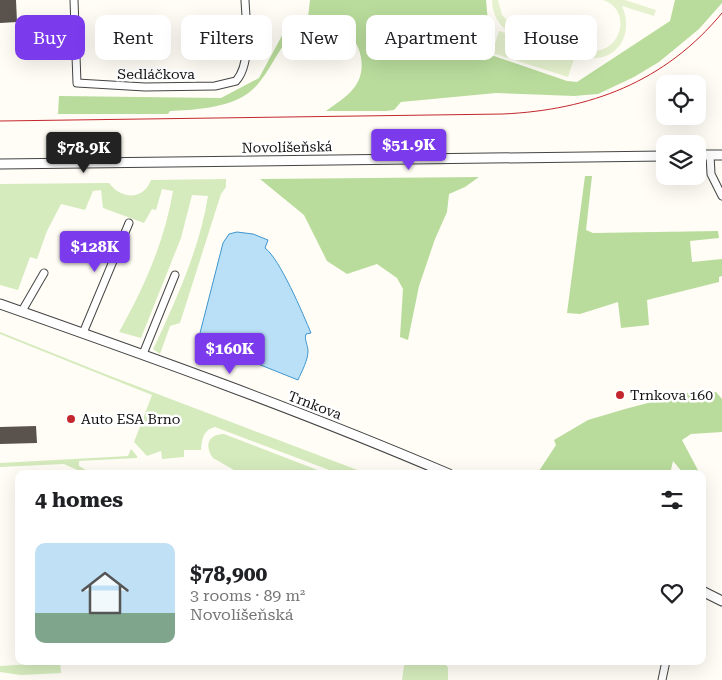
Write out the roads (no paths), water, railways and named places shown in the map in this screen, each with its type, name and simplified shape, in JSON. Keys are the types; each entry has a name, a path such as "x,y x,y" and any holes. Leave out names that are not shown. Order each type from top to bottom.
{"street":[{"name":"Sedláčkova","path":"74,0 76,83 144,87 215,86 236,81 242,70 247,48 245,0"},
{"path":"706,155 722,155"},
{"path":"710,155 711,174 722,196"},
{"name":"Novolíšeňská","path":"0,164 656,156"},
{"path":"83,333 129,223"},
{"path":"22,312 44,273"},
{"path":"143,354 175,275"},
{"name":"Trnkova","path":"0,304 143,354 393,450 440,470"},
{"path":"706,593 722,601"},
{"path":"662,680 665,665"}],"water":[{"path":"237,232 253,234 268,240 265,248 284,275 311,333 306,334 308,354 298,380 248,360 199,337 223,243 229,234"}],"tram line":[{"path":"0,121 503,114 535,111 566,106 595,98 624,88 651,74 700,37 722,13"}],"place":[{"name":"Trnkova 160","path":"620,395"},
{"name":"Auto ESA Brno","path":"71,419"}]}
